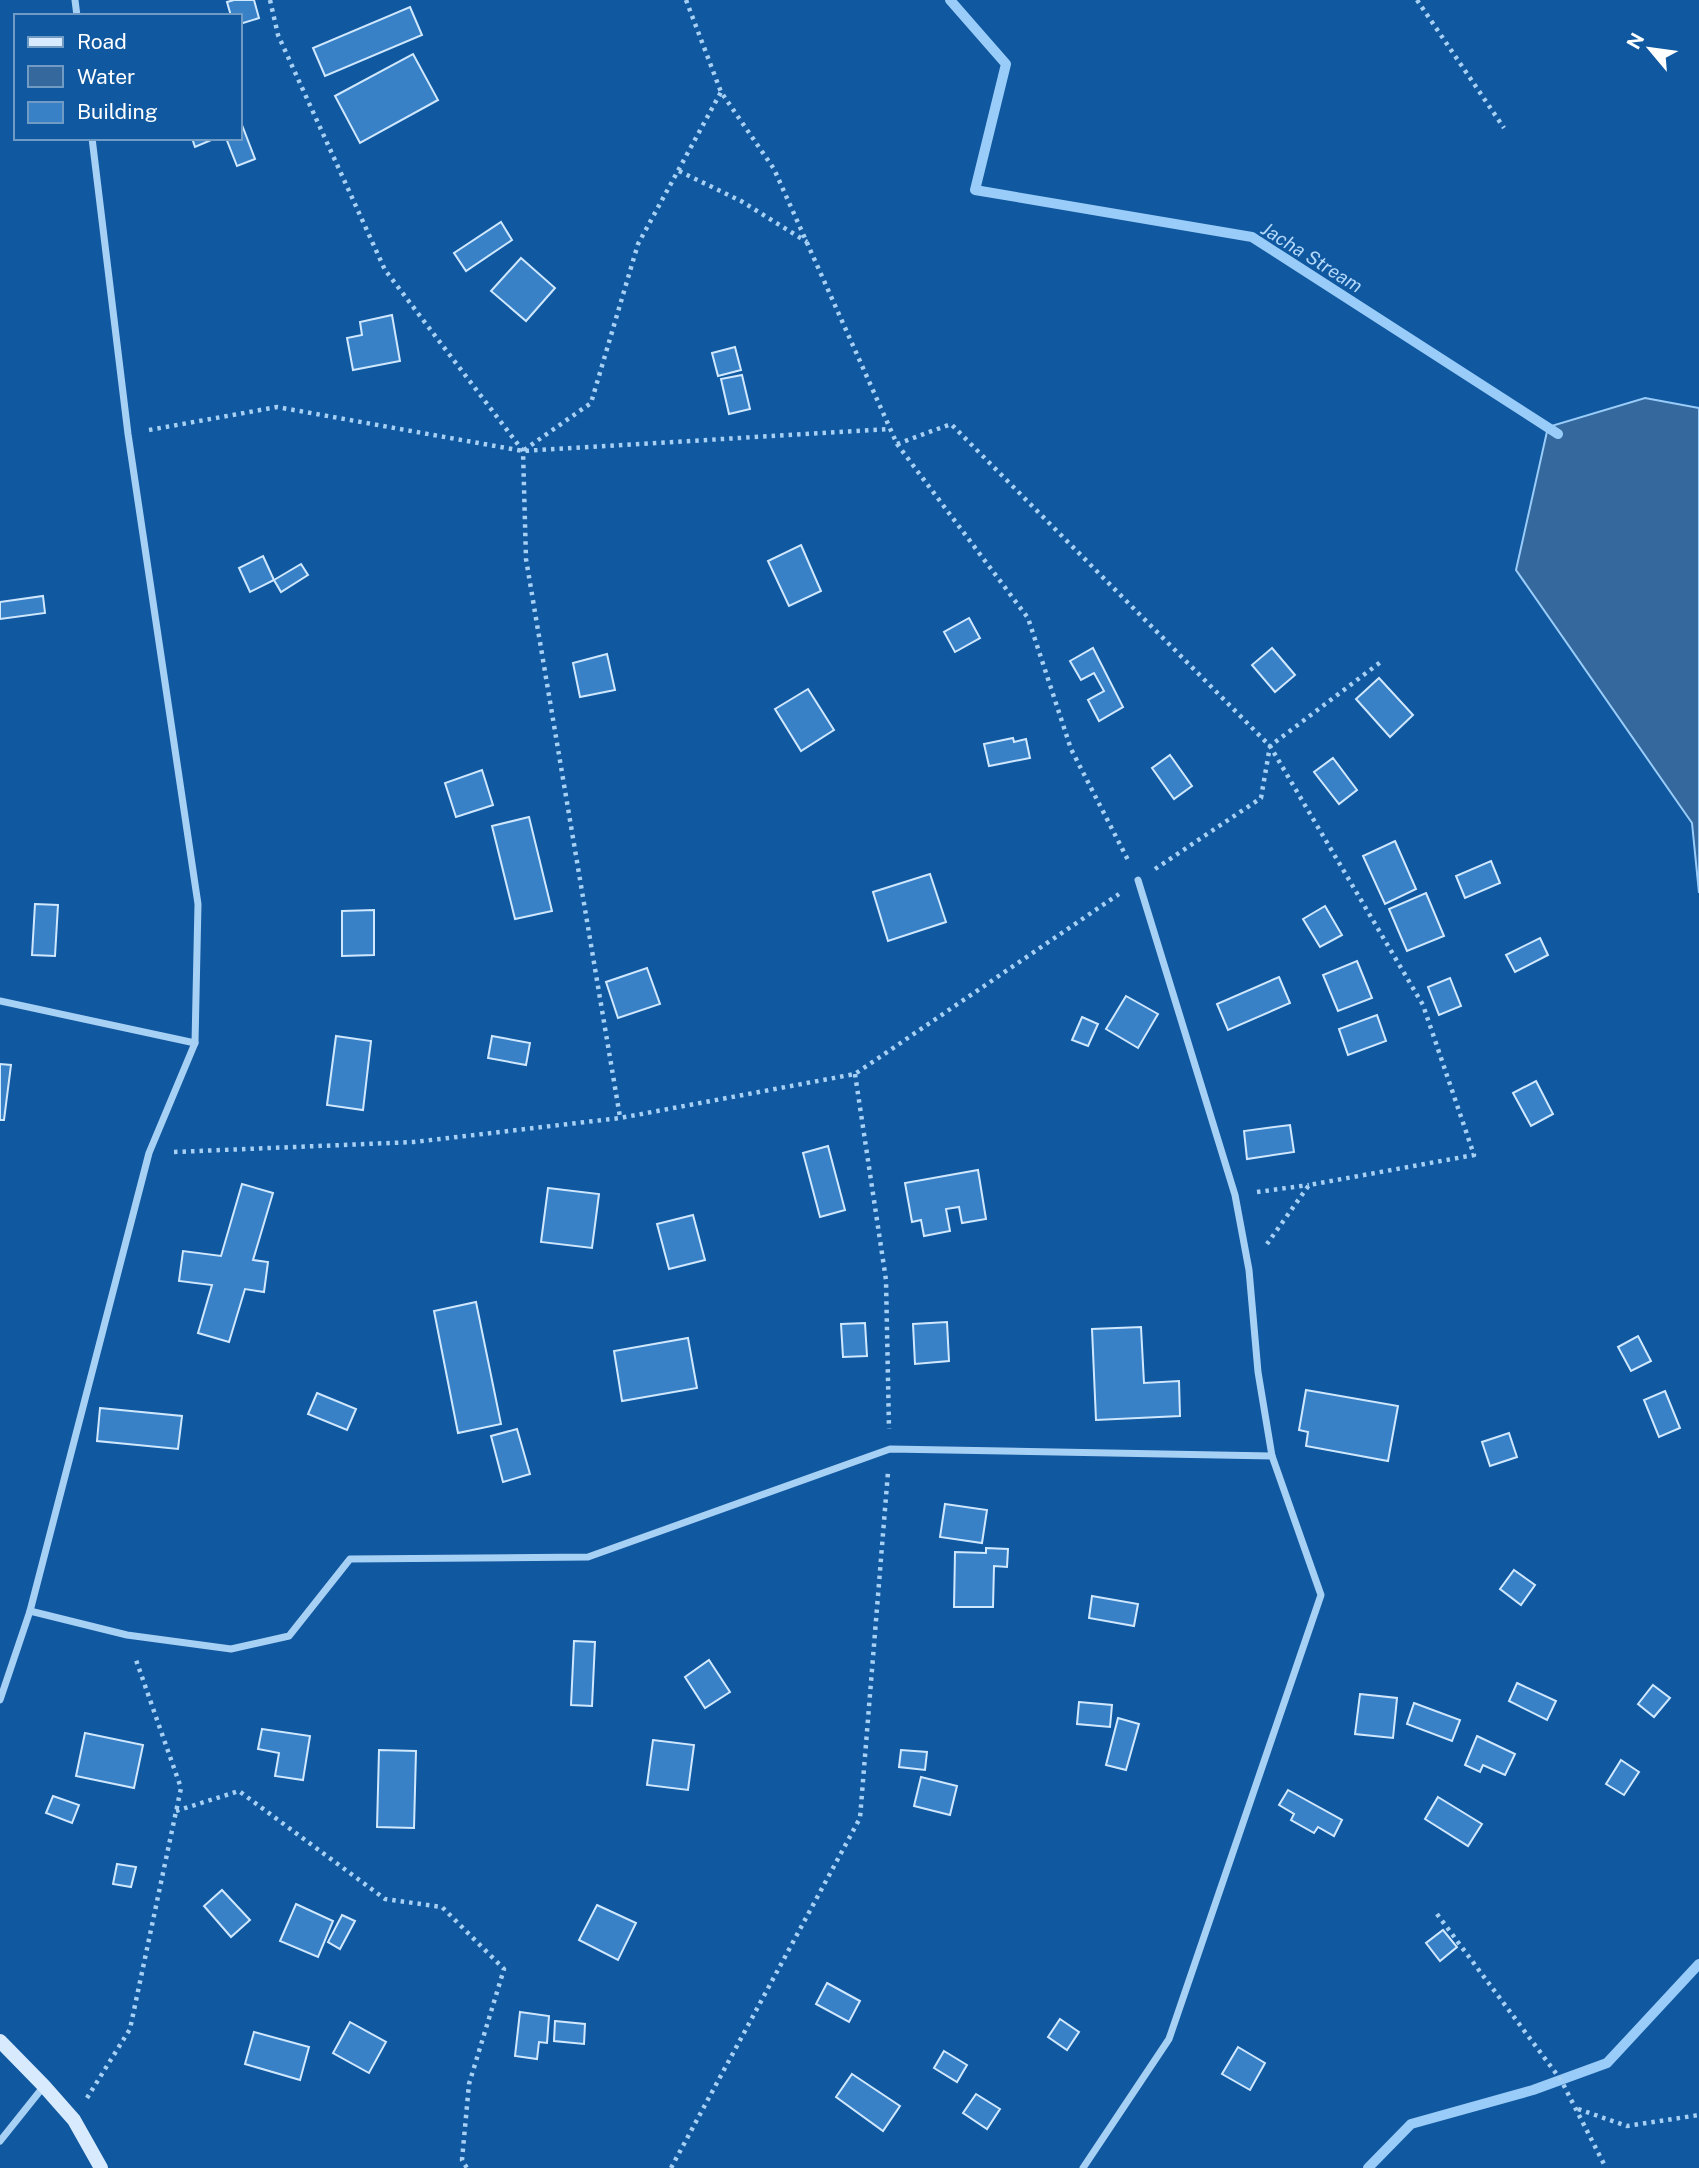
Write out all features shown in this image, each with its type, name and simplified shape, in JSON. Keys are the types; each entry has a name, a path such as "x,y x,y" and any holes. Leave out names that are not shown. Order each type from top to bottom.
{"street":[{"path":"0,1700 30,1611 149,1153 195,1043 198,904 128,434 92,140"},
{"path":"1083,2168 1170,2039 1321,1595 1272,1456 1258,1372 1249,1270 1235,1195 1138,880"},
{"path":"0,1001 195,1043"},
{"path":"30,1611 127,1635 231,1649 289,1636 350,1559 588,1557 890,1449 1272,1456"},
{"path":"0,2041 74,2120 101,2168"},
{"path":"0,2141 44,2086"}],"path":[{"path":"270,0 278,35 385,270 523,451 526,559 620,1118"},
{"path":"686,0 721,92 774,169 897,444 1028,618 1071,749 1138,880"},
{"path":"1417,0 1504,128"},
{"path":"523,451 591,403 638,244 721,92"},
{"path":"679,171 741,201 807,242"},
{"path":"128,434 277,407 523,451 889,429"},
{"path":"897,444 951,425 1270,746 1423,1005 1474,1154 1309,1185 1235,1195"},
{"path":"149,1153 414,1142 620,1118 855,1074 1261,798 1270,746 1382,661"},
{"path":"671,2168 860,1818 890,1449 886,1280 855,1074"},
{"path":"1249,1270 1309,1185"},
{"path":"74,2120 130,2029 181,1788 127,1635"},
{"path":"176,1811 239,1791 385,1899 442,1907 504,1969 469,2084 462,2160 467,2168"},
{"path":"1437,1914 1561,2080 1606,2168"},
{"path":"1576,2108 1627,2126 1699,2115"}],"water":[{"path":"1645,398 1699,408 1699,893 1692,823 1516,570 1548,427"}],"building":[{"path":"254,0 259,18 242,23 242,14 230,14 227,2"},
{"path":"410,7 422,35 325,76 313,48"},
{"path":"413,54 438,100 360,143 335,96"},
{"path":"242,125 255,159 237,166 227,140 242,140"},
{"path":"193,140 211,140 195,147"},
{"path":"501,222 512,240 466,271 454,253"},
{"path":"521,258 555,288 526,321 491,291"},
{"path":"392,315 400,361 353,370 347,338 362,335 360,322"},
{"path":"735,347 741,370 718,376 712,353"},
{"path":"742,375 750,409 729,414 721,379"},
{"path":"801,545 821,591 789,606 768,561"},
{"path":"263,556 274,580 250,592 239,568"},
{"path":"301,564 308,575 281,592 274,580"},
{"path":"43,596 45,613 0,619 0,602"},
{"path":"969,618 980,638 955,652 944,632"},
{"path":"1093,648 1123,707 1099,721 1088,700 1104,691 1094,673 1081,680 1070,661"},
{"path":"1272,648 1295,675 1275,692 1252,665"},
{"path":"607,654 615,690 580,697 573,663"},
{"path":"1379,678 1413,715 1390,737 1356,699"},
{"path":"808,689 834,730 801,751 775,709"},
{"path":"1013,738 1014,742 1026,739 1030,758 989,766 984,744"},
{"path":"1170,755 1192,786 1174,799 1152,768"},
{"path":"1333,758 1357,790 1339,804 1314,772"},
{"path":"482,770 493,805 456,817 445,783"},
{"path":"529,817 552,911 515,919 492,826"},
{"path":"1395,841 1416,889 1385,904 1363,856"},
{"path":"1491,861 1500,883 1465,898 1456,876"},
{"path":"930,874 946,922 888,941 873,892"},
{"path":"1426,893 1444,936 1407,951 1389,909"},
{"path":"35,904 58,905 55,956 32,955"},
{"path":"1325,906 1342,935 1320,947 1303,919"},
{"path":"374,910 374,955 342,956 342,911"},
{"path":"1540,938 1548,955 1515,972 1506,955"},
{"path":"1357,961 1372,998 1338,1011 1323,975"},
{"path":"647,968 660,1004 618,1018 606,982"},
{"path":"1279,977 1290,1003 1228,1030 1217,1004"},
{"path":"1450,978 1461,1006 1439,1015 1428,987"},
{"path":"1126,996 1158,1014 1138,1048 1106,1029"},
{"path":"1377,1015 1386,1041 1348,1055 1339,1029"},
{"path":"1082,1017 1098,1024 1088,1046 1072,1040"},
{"path":"336,1036 371,1041 363,1110 327,1105"},
{"path":"492,1036 530,1043 526,1065 488,1058"},
{"path":"0,1064 11,1065 4,1120 0,1120"},
{"path":"1536,1081 1553,1114 1531,1126 1513,1093"},
{"path":"1290,1125 1294,1152 1247,1159 1244,1131"},
{"path":"828,1146 845,1210 820,1217 803,1153"},
{"path":"978,1170 986,1219 962,1223 959,1207 946,1209 950,1231 924,1236 921,1220 912,1222 905,1183"},
{"path":"242,1184 273,1193 253,1260 268,1262 264,1292 245,1289 229,1342 198,1333 212,1285 179,1281 183,1251 221,1256"},
{"path":"548,1188 599,1194 592,1248 541,1242"},
{"path":"693,1215 705,1260 669,1269 657,1224"},
{"path":"476,1302 501,1424 458,1433 434,1311"},
{"path":"947,1322 949,1361 915,1364 913,1324"},
{"path":"865,1323 867,1356 843,1357 841,1324"},
{"path":"1141,1327 1144,1383 1179,1381 1180,1416 1096,1420 1092,1329"},
{"path":"1638,1336 1651,1361 1631,1371 1618,1347"},
{"path":"688,1338 697,1388 622,1401 614,1351"},
{"path":"1306,1390 1398,1406 1388,1461 1306,1446 1308,1432 1299,1430"},
{"path":"1665,1391 1680,1428 1659,1437 1644,1400"},
{"path":"317,1393 356,1409 347,1430 308,1414"},
{"path":"100,1408 182,1416 178,1449 97,1441"},
{"path":"517,1429 530,1474 503,1482 491,1436"},
{"path":"1509,1433 1517,1457 1490,1466 1482,1442"},
{"path":"945,1504 987,1510 982,1543 940,1537"},
{"path":"986,1548 1008,1549 1007,1567 994,1566 993,1607 954,1607 955,1552 986,1553"},
{"path":"1514,1570 1535,1585 1521,1605 1500,1589"},
{"path":"1092,1596 1138,1604 1134,1626 1089,1618"},
{"path":"574,1641 595,1642 592,1706 571,1705"},
{"path":"709,1660 730,1692 705,1708 685,1677"},
{"path":"1517,1683 1556,1701 1547,1720 1509,1701"},
{"path":"1653,1685 1670,1698 1654,1717 1638,1704"},
{"path":"1360,1694 1397,1698 1393,1738 1355,1734"},
{"path":"1079,1702 1112,1705 1110,1727 1077,1724"},
{"path":"1414,1703 1460,1720 1452,1741 1407,1724"},
{"path":"1118,1718 1139,1724 1126,1770 1106,1765"},
{"path":"262,1729 310,1736 303,1780 275,1776 279,1753 258,1749"},
{"path":"85,1733 143,1745 134,1788 76,1776"},
{"path":"1477,1736 1515,1754 1505,1775 1483,1765 1480,1772 1465,1765"},
{"path":"653,1740 694,1745 688,1790 647,1785"},
{"path":"379,1750 416,1751 414,1828 377,1827"},
{"path":"901,1750 927,1752 925,1770 899,1767"},
{"path":"1621,1760 1639,1772 1624,1795 1606,1784"},
{"path":"921,1777 957,1786 950,1815 914,1806"},
{"path":"1288,1790 1342,1820 1334,1836 1318,1827 1314,1833 1291,1820 1294,1814 1279,1805"},
{"path":"53,1796 79,1805 72,1823 46,1813"},
{"path":"1438,1797 1482,1824 1468,1846 1425,1819"},
{"path":"117,1864 136,1867 131,1887 113,1884"},
{"path":"222,1890 250,1920 231,1937 204,1906"},
{"path":"296,1904 333,1921 318,1957 280,1941"},
{"path":"597,1905 636,1923 618,1960 579,1940"},
{"path":"342,1915 355,1921 340,1949 328,1942"},
{"path":"1443,1930 1457,1947 1440,1961 1426,1943"},
{"path":"827,1983 860,2001 849,2022 816,2004"},
{"path":"520,2012 549,2016 547,2043 539,2042 537,2059 515,2056"},
{"path":"1060,2019 1079,2032 1067,2050 1048,2037"},
{"path":"555,2021 585,2024 584,2044 554,2041"},
{"path":"350,2022 386,2042 369,2073 333,2053"},
{"path":"254,2032 309,2047 300,2080 245,2064"},
{"path":"1238,2047 1265,2063 1250,2090 1222,2074"},
{"path":"944,2051 967,2065 957,2082 934,2068"},
{"path":"852,2074 900,2106 883,2131 836,2097"},
{"path":"976,2094 1000,2109 987,2129 963,2113"}],"waterway":[{"name":"Jacha Stream","path":"950,0 1006,64 975,190 1252,237 1558,434"},
{"path":"1368,2168 1411,2124 1533,2090 1607,2063 1699,1964"}]}
